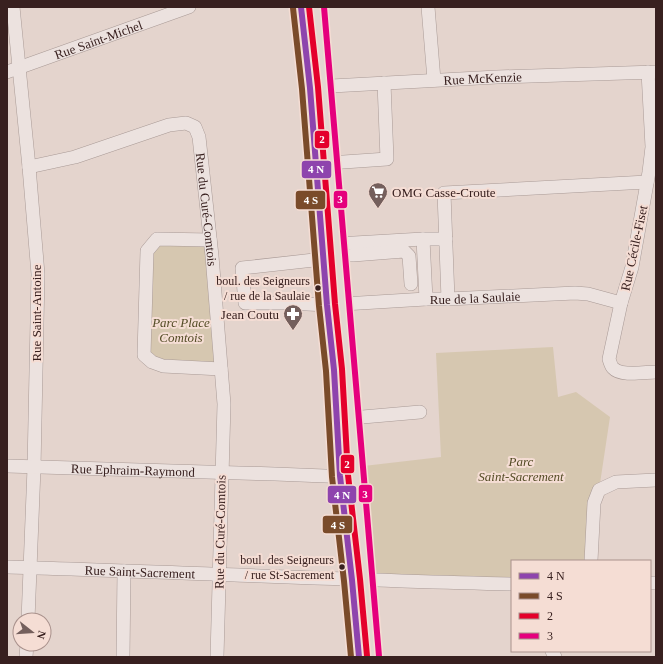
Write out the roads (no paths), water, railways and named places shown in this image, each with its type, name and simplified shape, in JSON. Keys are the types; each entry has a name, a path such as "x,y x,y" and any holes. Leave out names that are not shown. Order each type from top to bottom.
{"main road":[{"path":"302,7 329,163 338,254 334,304 334,370 348,477 364,650"},
{"path":"316,7 316,87 338,254"},
{"path":"334,304 351,418 348,477"}],"street":[{"name":"Rue Saint-Antoine","path":"13,7 20,67 38,274 34,468 28,612"},
{"path":"428,7 434,80"},
{"name":"Rue Saint-Michel","path":"7,72 182,8"},
{"name":"Rue McKenzie","path":"316,87 434,80 652,72"},
{"name":"Rue Cécile-Fiset","path":"652,72 652,147 648,182 632,267 609,359 612,367 617,371 628,373 656,372"},
{"path":"329,163 387,159 384,83"},
{"name":"Rue du Curé-Comtois","path":"29,167 75,157 169,125 186,123 195,127 199,137 210,240 224,404 217,657"},
{"path":"448,299 444,193 648,182"},
{"path":"210,240 157,239 147,251 144,354 152,362 163,366 221,368"},
{"path":"338,254 423,239 446,239"},
{"path":"423,239 426,299"},
{"path":"338,254 404,251 409,256 411,284"},
{"name":"Rue de la Saulaie","path":"338,254 242,268 246,304 334,304 575,293 588,294 622,303"},
{"path":"351,418 420,412"},
{"name":"Rue Ephraim-Raymond","path":"7,466 348,477"},
{"path":"591,560 594,503 599,490 616,482 656,480"},
{"name":"Rue Saint-Sacrement","path":"7,567 511,584"},
{"path":"122,657 124,571"}],"place":[{"name":"OMG Casse-Croute","path":"378,209"},
{"name":"boul. des Seigneurs / rue de la Saulaie","path":"318,288"},
{"name":"Jean Coutu","path":"293,331"},
{"name":"boul. des Seigneurs / rue St-Sacrement","path":"342,567"}],"park label":[{"name":"Parc Place Comtois","path":"181,330"},
{"name":"Parc Saint-Sacrement","path":"521,468"}]}
